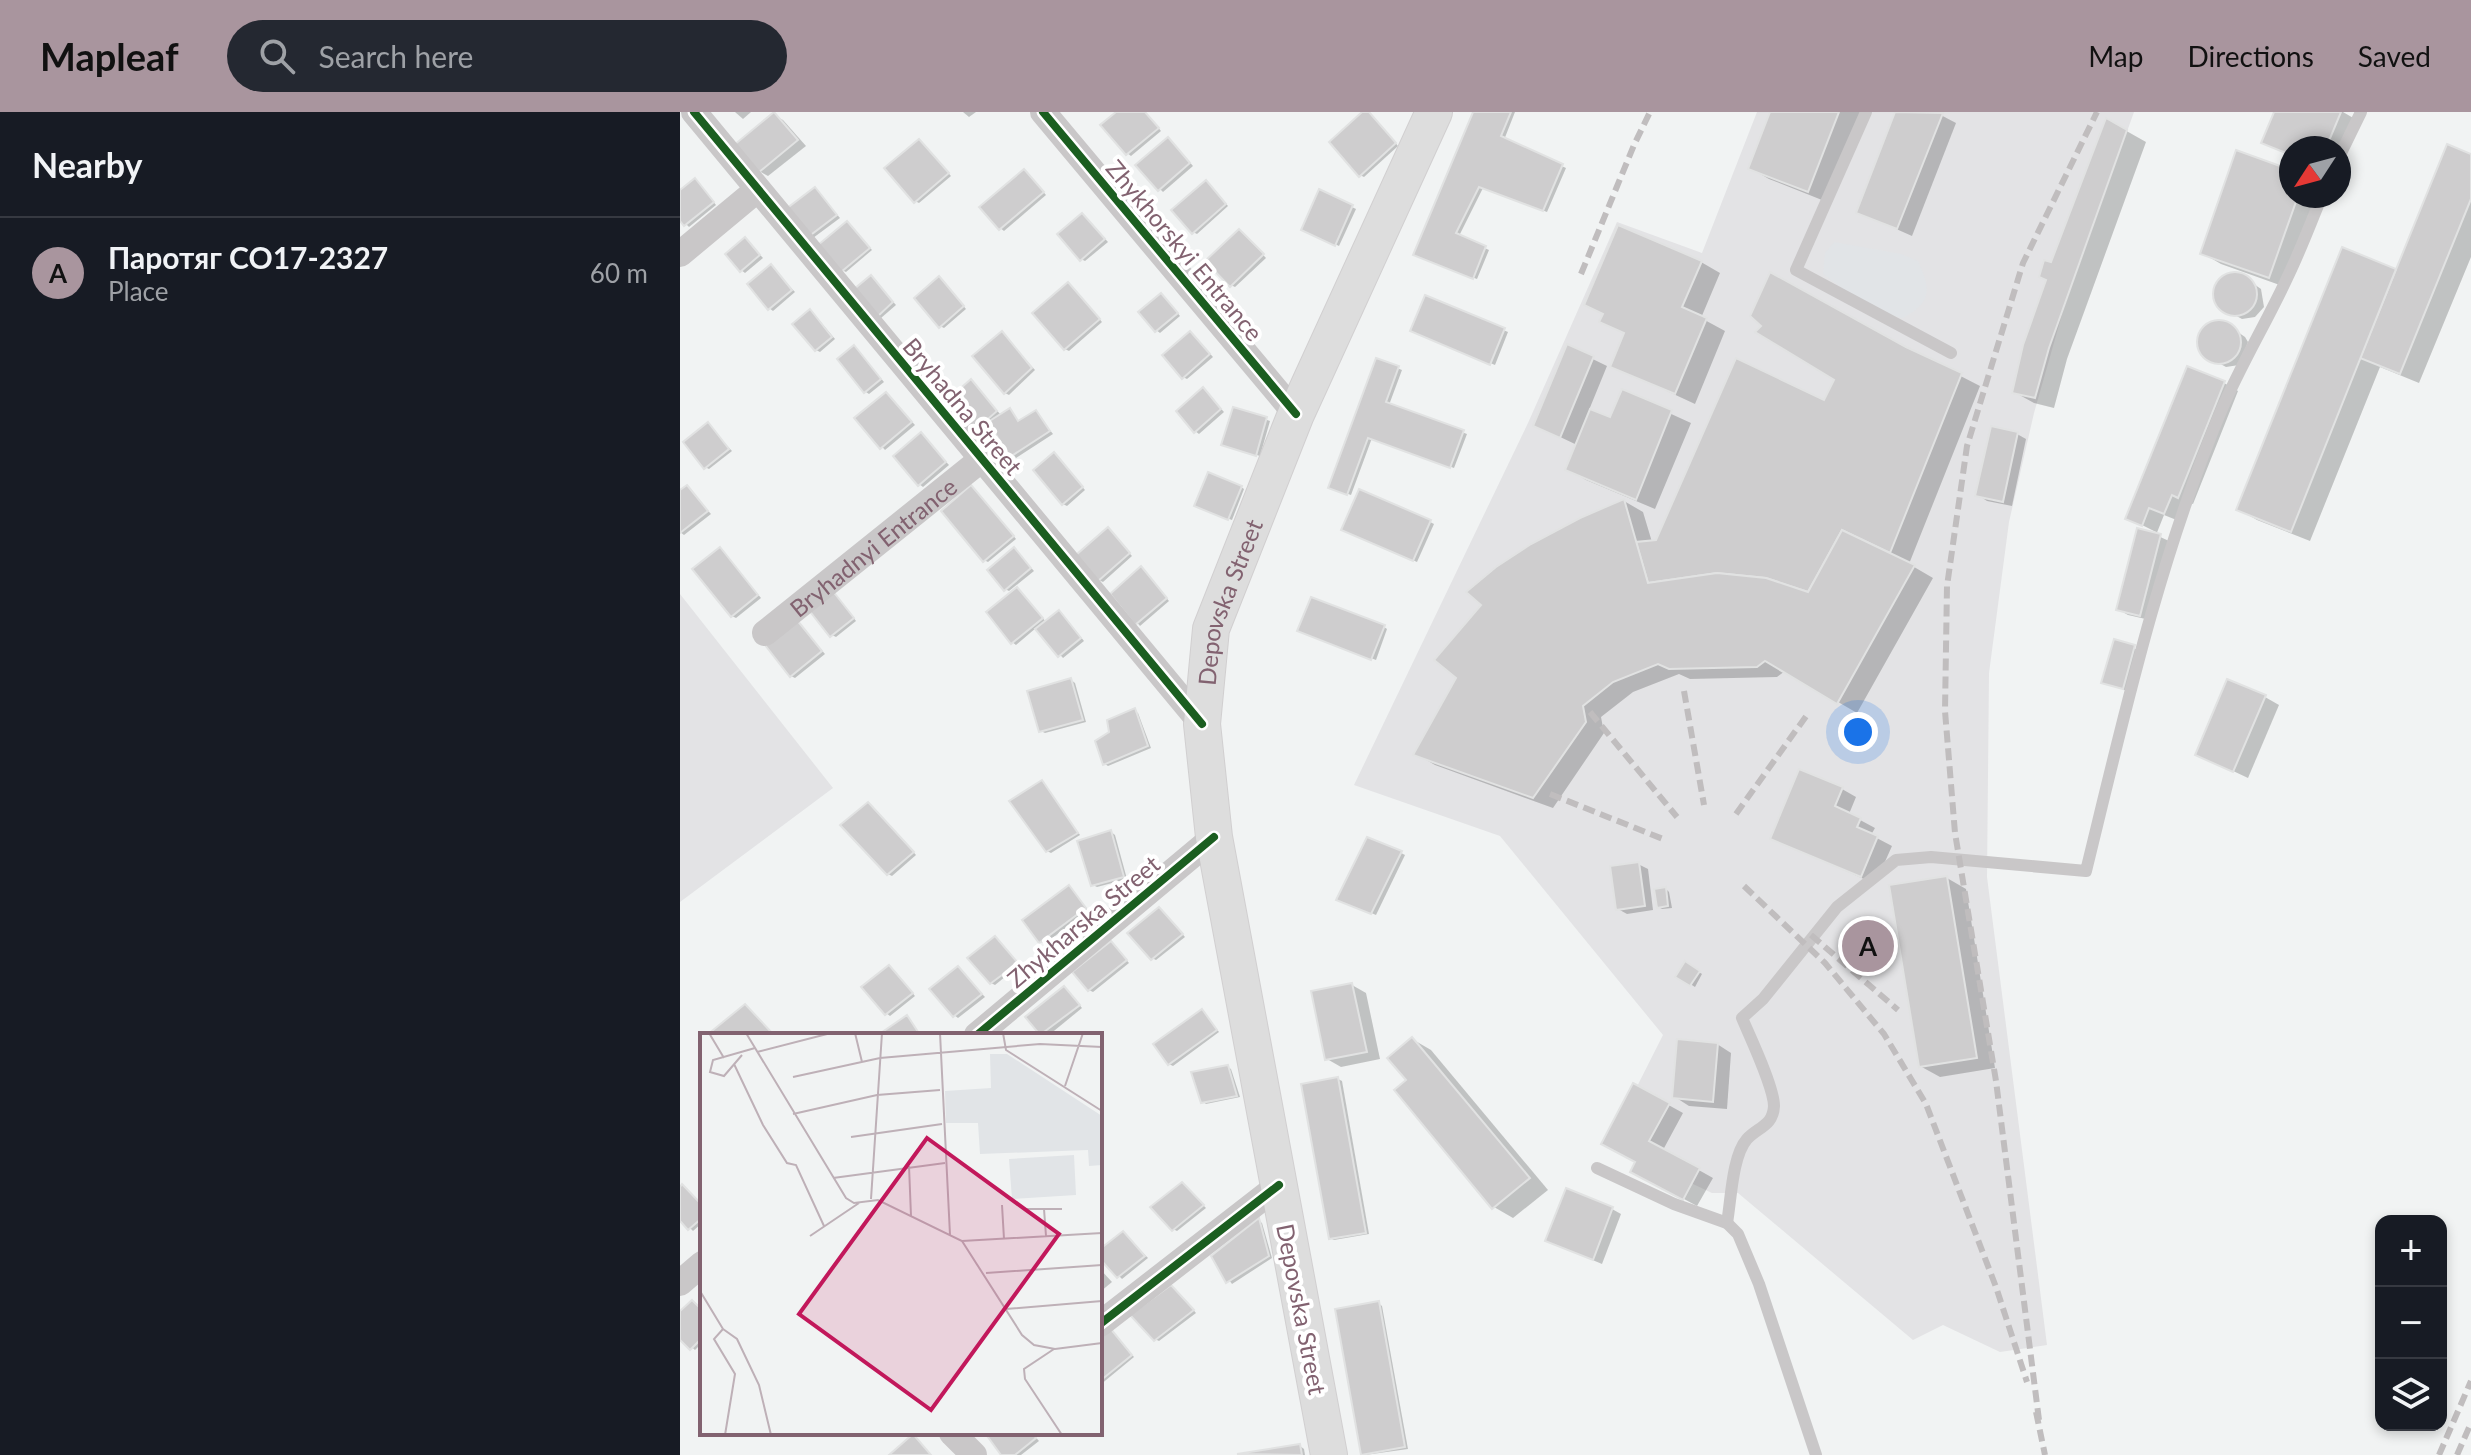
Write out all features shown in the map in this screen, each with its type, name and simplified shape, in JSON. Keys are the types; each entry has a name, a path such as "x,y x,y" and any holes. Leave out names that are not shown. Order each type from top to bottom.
{"main road":[{"name":"Depovska Street","path":"1329,1455 1214,837 1202,724 1211,629 1296,414 1434,112"}],"street":[{"name":"Bryhadna Street","path":"694,112 1202,724"},
{"name":"Zhykhorskyi Entrance","path":"1043,112 1296,414"},
{"path":"680,254 757,190"},
{"name":"Bryhadnyi Entrance","path":"765,633 982,459"},
{"name":"Zhykharska Street","path":"979,1033 1214,837"},
{"path":"1102,1322 1279,1185"},
{"path":"680,1283 700,1266"},
{"path":"956,1435 974,1455"}],"lane":[{"path":"1866,112 1796,270 1951,353"},
{"path":"2349,136 2361,112"},
{"path":"1727,1223 1736,1164 1746,1139 1768,1124 1774,1106 1762,1065 1742,1018 1763,999 1837,907 1896,860 1931,857 2086,871 2129,695 2184,510 2222,409 2289,275 2317,208"},
{"path":"1597,1168 1674,1204 1727,1223 1738,1234 1751,1261 1816,1455"}],"shaded area":[{"path":"1757,112 2134,112 2063,311 2034,413 2009,522 1989,673 1987,877 2047,1345 2000,1352 1943,1325 1913,1340 1738,1193 1712,1193 1608,1144 1663,1035 1500,836 1354,785 1528,423 1617,222 1702,253"},
{"path":"1834,242 1901,254 1918,261 1927,287 1924,301 1903,318 1861,301 1823,274 1825,253"},
{"path":"680,594 833,788 680,902"}],"building":[{"path":"774,112 798,140 758,173 734,145"},
{"path":"1116,112 1145,112 1159,128 1126,155 1100,125"},
{"path":"1362,112 1369,112 1396,143 1359,177 1329,142"},
{"path":"1473,112 1511,112 1501,136 1563,164 1543,211 1479,187 1456,233 1486,246 1473,279 1413,255"},
{"path":"1770,112 1839,112 1808,192 1748,169"},
{"path":"1895,112 1943,113 1897,229 1856,213"},
{"path":"2274,112 2341,112 2331,136 2279,136 2279,150 2261,143"},
{"path":"2106,118 2127,130 2049,348 2035,398 2012,393 2023,345 2046,280 2039,277 2044,260 2051,262"},
{"path":"1168,137 1190,163 1158,191 1135,165"},
{"path":"919,139 949,173 914,203 884,168"},
{"path":"2447,144 2471,154 2471,199 2400,374 2360,358"},
{"path":"2236,150 2279,166 2279,208 2294,208 2269,278 2200,254"},
{"path":"1024,169 1044,192 999,230 979,207"},
{"path":"695,178 714,202 684,226 680,221 680,190"},
{"path":"1206,180 1226,204 1192,234 1171,210"},
{"path":"815,187 837,215 808,237 786,209"},
{"path":"1319,189 1353,205 1335,246 1301,230"},
{"path":"1082,213 1105,239 1080,261 1057,234"},
{"path":"847,221 870,248 841,272 818,245"},
{"path":"1618,225 1702,261 1682,307 1707,318 1675,394 1610,367 1624,333 1599,322 1603,314 1584,305"},
{"path":"1239,229 1264,254 1230,287 1205,261"},
{"path":"745,237 760,255 740,272 725,254"},
{"path":"2342,247 2396,269 2291,532 2236,510"},
{"path":"771,264 792,290 768,310 747,284"},
{"path":"1770,272 1906,347 1962,373 1890,553 1842,530 1808,592 1766,578 1717,573 1648,583 1636,542 1656,540 1736,358 1824,400 1834,380 1755,332 1761,326 1750,316"},
{"path":"2235,272 2250,279 2257,294 2250,309 2235,316 2220,309 2213,294 2220,279"},
{"path":"871,275 893,302 876,318 853,290"},
{"path":"939,276 964,306 939,328 914,298"},
{"path":"1068,282 1100,319 1064,350 1032,313"},
{"path":"1161,293 1178,313 1155,332 1138,312"},
{"path":"1425,295 1505,328 1490,365 1410,331"},
{"path":"810,309 832,337 815,351 792,324"},
{"path":"2219,320 2234,327 2241,342 2234,357 2219,364 2204,357 2197,342 2204,327"},
{"path":"1002,331 1032,368 1004,394 972,356"},
{"path":"1190,331 1210,354 1182,379 1162,355"},
{"path":"1567,344 1594,356 1560,438 1533,426"},
{"path":"854,345 881,379 864,393 837,359"},
{"path":"1376,358 1399,366 1386,402 1464,430 1450,468 1368,438 1347,495 1328,488"},
{"path":"2187,366 2225,381 2178,498 2172,495 2164,514 2149,508 2142,526 2125,519"},
{"path":"971,379 997,411 970,435 944,403"},
{"path":"1203,387 1221,409 1194,433 1176,411"},
{"path":"1622,389 1672,410 1636,500 1565,470 1590,409 1610,417"},
{"path":"886,392 912,422 880,449 854,418"},
{"path":"1233,407 1267,417 1256,456 1221,445"},
{"path":"1010,408 1018,421 1036,410 1050,431 1010,457 988,422"},
{"path":"708,422 729,449 704,469 683,442"},
{"path":"1991,426 2018,432 2003,502 1975,496"},
{"path":"921,432 946,462 918,486 893,456"},
{"path":"1054,452 1083,487 1062,505 1033,470"},
{"path":"1208,472 1242,486 1228,520 1194,506"},
{"path":"687,485 708,511 680,533 680,490"},
{"path":"971,485 1014,536 983,562 941,511"},
{"path":"1359,489 1431,520 1413,561 1341,530"},
{"path":"1624,499 1648,583 1717,573 1766,578 1808,592 1842,530 1915,565 1837,704 1765,661 1757,667 1669,669 1658,664 1613,682 1583,706 1586,722 1533,798 1413,755 1456,678 1434,660 1481,605 1466,592 1531,544"},
{"path":"1108,527 1130,553 1097,582 1076,555"},
{"path":"2137,528 2161,534 2140,616 2116,610"},
{"path":"720,547 758,595 731,617 692,569"},
{"path":"1014,547 1031,568 1004,591 987,570"},
{"path":"1141,566 1167,598 1135,625 1110,594"},
{"path":"1017,587 1043,618 1011,644 986,612"},
{"path":"832,590 854,618 830,637 808,609"},
{"path":"1311,597 1385,625 1371,660 1297,631"},
{"path":"1059,610 1081,638 1058,657 1035,629"},
{"path":"797,620 822,651 790,677 765,645"},
{"path":"2114,639 2135,645 2123,689 2101,683"},
{"path":"1071,678 1083,720 1039,732 1027,691"},
{"path":"2227,679 2266,695 2233,772 2195,755"},
{"path":"1135,708 1148,746 1103,765 1095,741 1109,732 1107,720"},
{"path":"1799,769 1843,787 1835,806 1861,818 1857,827 1878,836 1861,877 1770,839"},
{"path":"1042,780 1078,833 1046,852 1009,801"},
{"path":"868,802 914,852 887,875 840,825"},
{"path":"1111,830 1124,877 1091,886 1077,841"},
{"path":"1367,837 1402,851 1371,914 1336,900"},
{"path":"1639,862 1645,906 1616,910 1610,866"},
{"path":"1947,876 1977,1058 1919,1067 1889,885"},
{"path":"1069,885 1086,908 1039,943 1022,920"},
{"path":"1666,887 1668,906 1657,908 1654,889"},
{"path":"1159,907 1183,934 1151,960 1127,933"},
{"path":"995,936 1018,963 990,984 967,958"},
{"path":"1111,941 1127,960 1088,991 1072,972"},
{"path":"1685,961 1700,971 1690,986 1675,977"},
{"path":"889,965 913,993 885,1015 861,987"},
{"path":"958,966 982,994 953,1017 929,989"},
{"path":"1352,983 1367,1052 1325,1060 1311,991"},
{"path":"1064,986 1080,1005 1043,1033 1038,1033 1025,1017"},
{"path":"745,1004 772,1033 709,1033"},
{"path":"1202,1009 1217,1030 1168,1065 1153,1044"},
{"path":"907,1015 919,1033 881,1033"},
{"path":"1412,1037 1530,1178 1492,1209 1394,1090 1406,1080 1387,1058"},
{"path":"1677,1039 1718,1043 1713,1102 1672,1098"},
{"path":"1228,1065 1237,1096 1201,1103 1191,1072"},
{"path":"1338,1077 1366,1233 1329,1239 1301,1084"},
{"path":"1633,1083 1670,1103 1649,1141 1700,1168 1683,1200 1630,1172 1635,1162 1601,1144"},
{"path":"1182,1182 1204,1205 1172,1231 1150,1207"},
{"path":"682,1184 700,1203 700,1220 688,1230 680,1221"},
{"path":"1566,1188 1613,1207 1593,1260 1545,1241"},
{"path":"1259,1218 1269,1256 1226,1283 1211,1256"},
{"path":"1123,1231 1145,1256 1117,1278 1102,1261 1102,1247"},
{"path":"1171,1285 1194,1310 1154,1341 1130,1315"},
{"path":"692,1300 700,1308 700,1340 690,1350 680,1340 680,1311"},
{"path":"1379,1301 1405,1447 1361,1455 1335,1309"},
{"path":"1110,1328 1132,1355 1102,1379 1102,1334"},
{"path":"914,1435 931,1455 889,1455"},
{"path":"986,1435 1034,1435 1036,1438 1015,1455 1001,1455"},
{"path":"1300,1444 1302,1455 1237,1454"}],"railway":[{"path":"1581,274 1650,112"},
{"path":"2039,1420 1996,1081 1955,833 1945,711 1947,586 1967,446 2023,263 2097,112"},
{"path":"1684,691 1704,805"},
{"path":"1590,712 1677,817"},
{"path":"1736,814 1807,715"},
{"path":"1550,794 1663,839"},
{"path":"1744,886 1825,963 1884,1034 1926,1104 1996,1287 2027,1382"},
{"path":"1811,935 1898,1010"},
{"path":"2439,1455 2471,1381"},
{"path":"2036,1412 2045,1455"},
{"path":"2457,1455 2471,1423"}],"cycle path":[{"path":"694,112 1202,724"},
{"path":"1043,112 1296,414"},
{"path":"979,1033 1214,837"},
{"path":"1102,1322 1279,1185"}],"place":[{"name":"Паротяг СО17-2327","path":"1868,946"}]}
